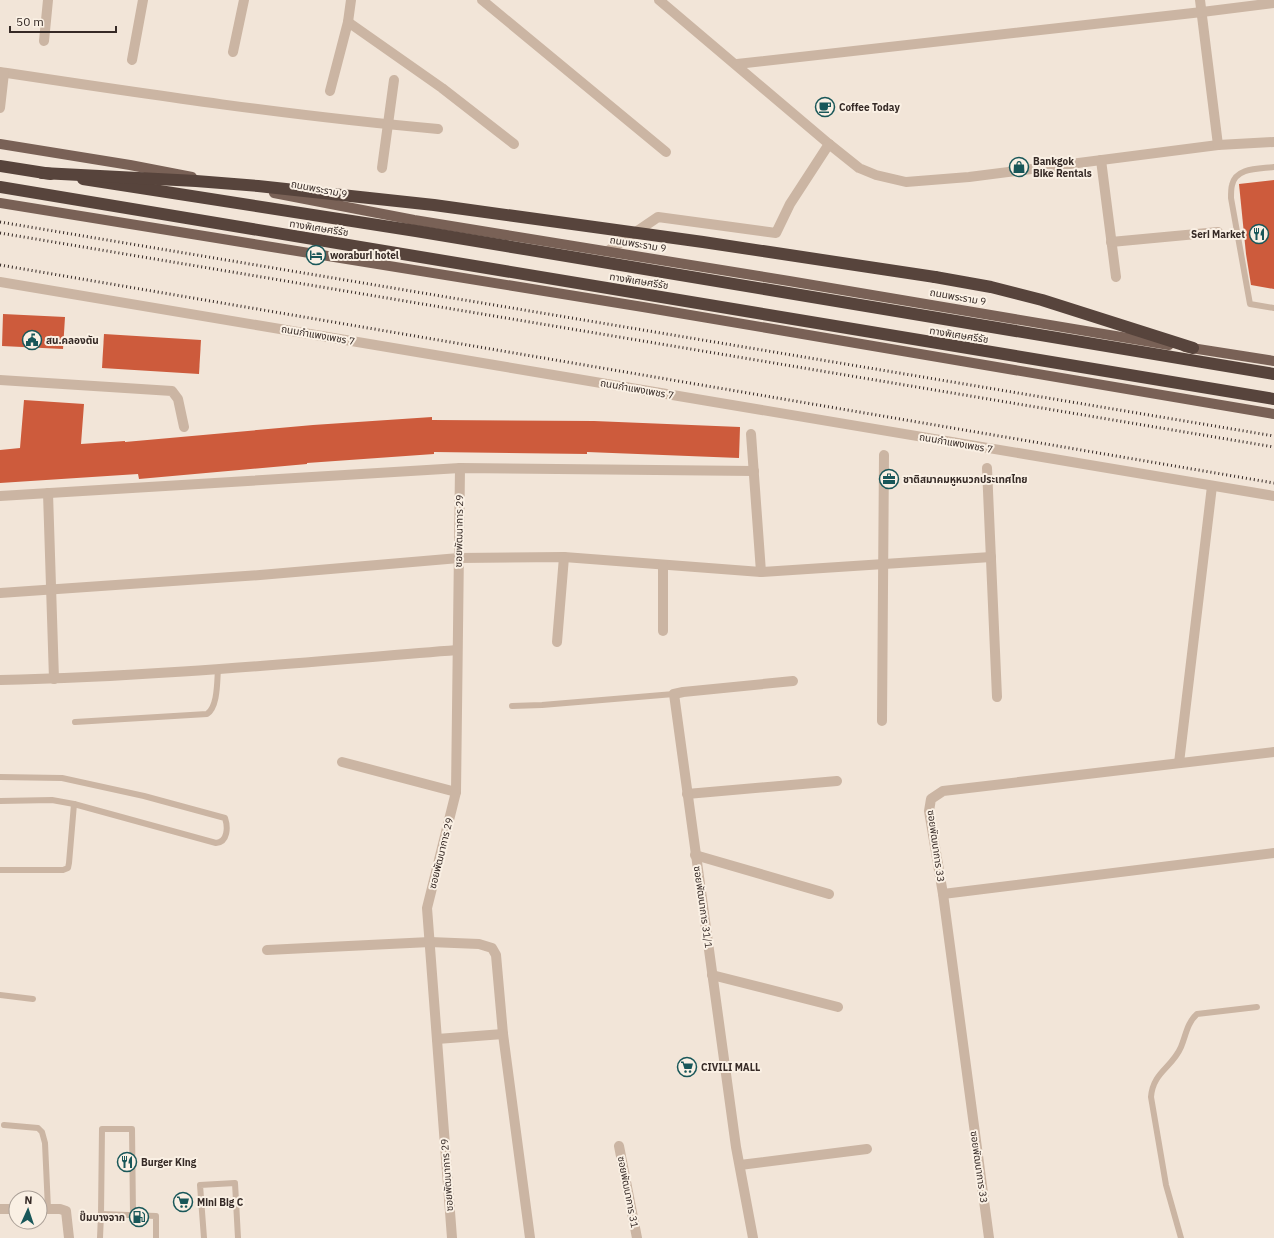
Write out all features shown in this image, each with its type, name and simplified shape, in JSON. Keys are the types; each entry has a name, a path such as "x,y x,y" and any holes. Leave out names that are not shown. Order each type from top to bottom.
{"highway":[{"name":"ทางพิเศษศรีรัช","path":"0,166 408,230 1274,374"},
{"path":"42,173 196,181 258,186 420,204 703,242 935,277 991,287 1042,300 1193,348"},
{"name":"ทางพิเศษศรีรัช","path":"0,187 1274,399"}],"main road":[{"name":"ถนนพระราม 9","path":"0,144 130,165 414,220 1274,361"},
{"path":"0,202 643,307 1274,414"}],"street":[{"path":"44,41 48,0"},
{"path":"132,60 143,0"},
{"path":"233,52 244,0"},
{"path":"330,91 348,22 351,0"},
{"path":"482,0 666,152"},
{"path":"660,0 859,168 876,175 906,182 969,177 1218,145 1274,142"},
{"path":"1200,0 1218,145"},
{"path":"737,64 1202,12 1274,2"},
{"path":"348,22 442,88 514,144"},
{"path":"0,108 2,73 197,101 438,130"},
{"path":"382,168 394,80"},
{"path":"608,251 658,217 776,233 790,204 829,144"},
{"path":"1102,160 1116,276"},
{"path":"1112,242 1218,232"},
{"name":"ถนนกำแพงเพชร 7","path":"0,282 1274,496"},
{"path":"0,380 172,391 178,399 184,427"},
{"path":"751,434 761,572"},
{"path":"882,721 884,455"},
{"path":"0,496 460,468 754,471"},
{"name":"ซอยพัฒนาการ 29","path":"452,1238 427,908 456,792 460,468"},
{"path":"987,468 997,697"},
{"path":"1179,763 1212,486"},
{"path":"48,493 54,679"},
{"path":"0,593 260,575 459,558 564,557 761,572 991,556"},
{"path":"558,642 564,557"},
{"path":"663,565 663,631"},
{"path":"0,680 54,679 218,669 457,650"},
{"path":"674,694 793,681"},
{"name":"ซอยพัฒนาการ 31/1","path":"674,694 712,975 740,1166 753,1238"},
{"name":"ซอยพัฒนาการ 33","path":"989,1238 943,894 930,811 931,799 944,791 1274,752"},
{"path":"342,762 456,792"},
{"path":"687,794 836,781"},
{"path":"943,894 1274,853"},
{"path":"696,855 830,894"},
{"path":"267,950 430,942 479,944 492,948 496,955 503,1034 530,1238"},
{"path":"712,975 838,1007"},
{"path":"437,1038 503,1034"},
{"name":"ซอยพัฒนาการ 31","path":"619,1146 637,1238"},
{"path":"740,1166 867,1149"},
{"path":"48,1209 60,1209 66,1211 69,1238"}],"lane":[{"path":"1274,167 1249,170 1237,175 1232,183 1231,198 1250,304 1274,308"},
{"path":"75,722 207,714 211,711 214,703 218,669"},
{"path":"512,706 542,705 674,694"},
{"path":"0,778 62,778 144,796 218,816 225,818 228,824 225,838 220,843 216,844 74,804 52,800 0,801"},
{"path":"0,870 62,870 68,868 74,804"},
{"path":"0,995 33,999"},
{"path":"1181,1238 1166,1185 1152,1097 1152,1088 1157,1077 1176,1056 1181,1048 1192,1019 1197,1014 1257,1007"},
{"path":"4,1125 38,1128 42,1132 45,1143 44,1190"},
{"path":"100,1238 102,1129 132,1129 132,1215"},
{"path":"204,1238 200,1185 235,1183 238,1238"},
{"path":"100,1214 156,1216 156,1238"}],"building":[{"name":"Seri Market","path":"1274,180 1274,289 1251,285 1246,254 1239,184"},
{"path":"3,314 65,317 63,349 2,346"},
{"path":"104,334 201,340 199,374 102,368"},
{"path":"24,400 84,404 81,444 125,442 313,425 432,417 432,420 594,421 740,427 739,458 587,452 587,454 434,452 434,454 307,463 139,479 138,474 0,483 0,450 20,448"}],"railway":[{"path":"0,222 1274,436"},
{"path":"0,233 1274,447"},
{"path":"0,265 1274,483"}],"place":[{"name":"Coffee Today","path":"825,107"},
{"name":"Bankgok Bike Rentals","path":"1019,167"},
{"name":"Seri Market","path":"1259,234"},
{"name":"woraburi hotel","path":"316,255"},
{"name":"สน.คลองตัน","path":"32,340"},
{"name":"ชาติสมาคมหูหนวกประเทศไทย","path":"889,479"},
{"name":"CIVILI MALL","path":"687,1067"},
{"name":"Burger King","path":"127,1162"},
{"name":"Mini Big C","path":"183,1202"},
{"name":"ปั๊มบางจาก","path":"139,1217"}]}
